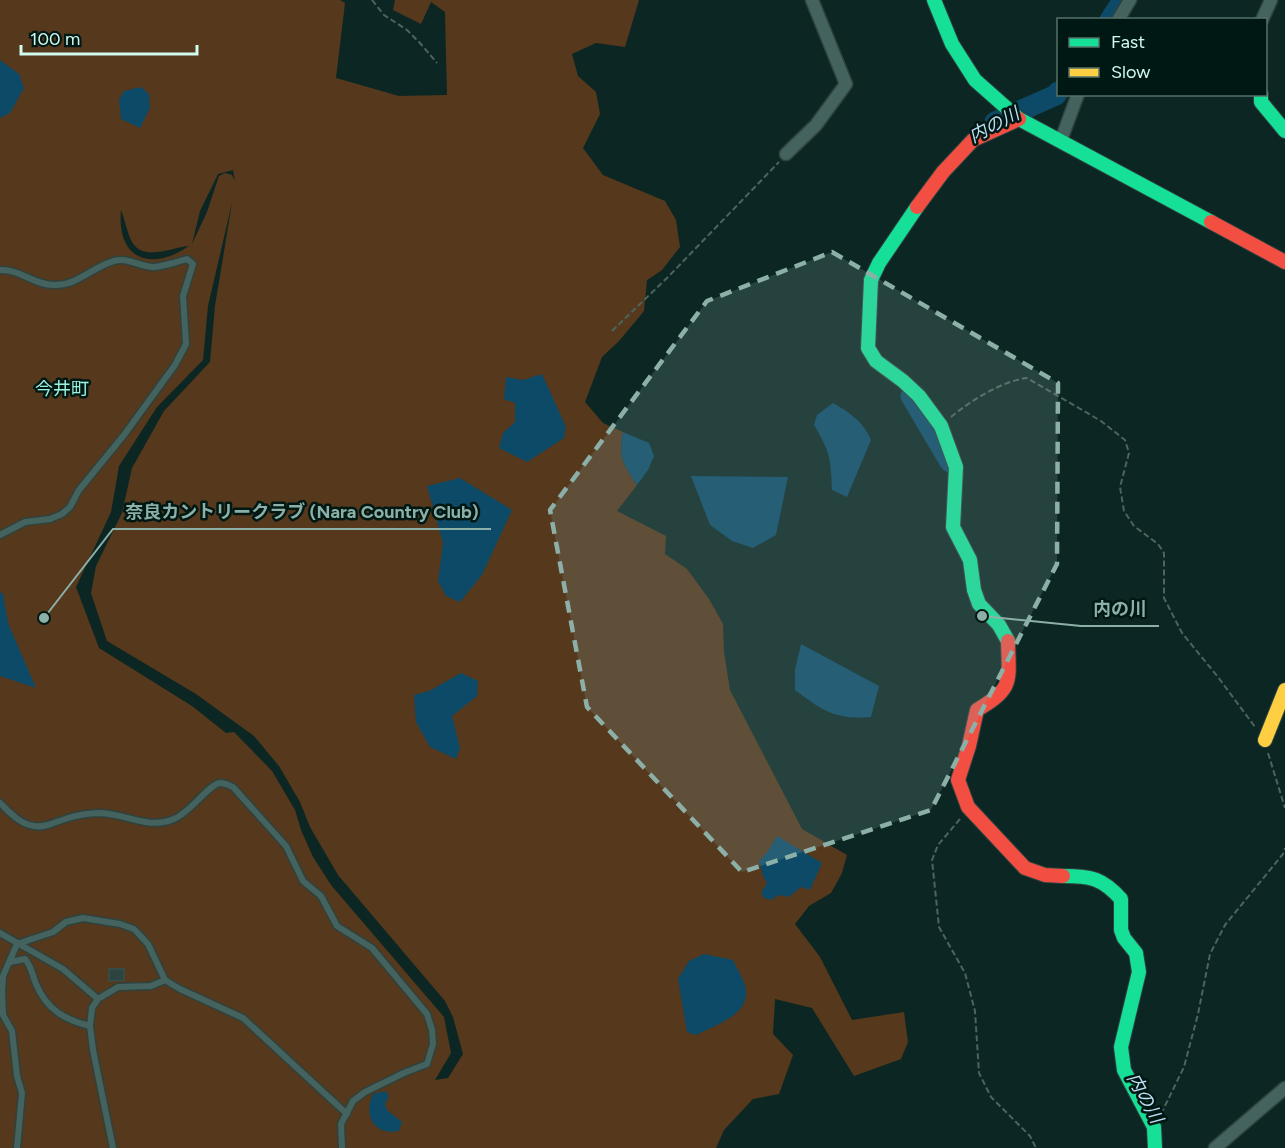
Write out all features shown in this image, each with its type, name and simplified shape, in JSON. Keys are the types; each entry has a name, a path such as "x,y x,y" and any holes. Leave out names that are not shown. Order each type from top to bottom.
{"street":[{"path":"786,154 816,125 846,84 812,0"},
{"path":"934,0 952,44 975,80 1019,119 1285,262"},
{"path":"1119,18 1130,0"},
{"path":"1263,18 1271,0"},
{"path":"1061,140 1077,96"},
{"path":"1261,96 1261,102 1285,131"},
{"path":"1019,119 973,140 943,172 903,225 871,280 868,348 876,361 919,396 941,426 956,467 953,527 970,560 974,590 979,604 999,625 1008,640 1009,676 1006,688 998,698 977,710 969,747 958,780 968,807 1025,868 1035,874 1095,879 1108,886 1121,899 1121,930 1137,957 1139,972 1121,1047 1124,1070 1154,1126 1155,1148"},
{"path":"1264,740 1285,690"},
{"path":"1215,1148 1285,1089"}],"lane":[{"path":"0,270 21,273 50,285 66,285 111,261 125,259 140,265 155,267 187,259 193,264 183,296 186,344 175,365 124,435 79,490 70,507 62,514 50,519 25,522 0,535"},
{"path":"0,803 24,823 35,827 82,814 103,813 137,822 152,823 170,821 184,814 213,785 223,783 233,787 286,846 303,882 321,896 337,926 372,948 427,1014 432,1030 433,1044 427,1064 365,1092 353,1101 340,1124 342,1148"},
{"path":"17,1148 22,1093 17,1076 12,1031 3,1015 3,976 17,945 53,932 66,922 83,918 120,924 134,929 148,944 165,980 243,1018 347,1114"},
{"path":"0,933 17,945 63,969 98,999"},
{"path":"10,962 25,959 31,965 35,982 49,1005 69,1021 90,1026"},
{"path":"113,1148 93,1050 90,1026 92,1008 98,999 118,987 151,986 165,980"}],"path":[{"path":"372,0 384,15 407,30 437,63"},
{"path":"612,331 668,277 786,154"},
{"path":"941,426 966,404 1015,380 1027,378 1101,421 1125,440 1129,453 1120,487 1124,511 1134,525 1158,544 1164,553 1164,598 1182,633 1218,677 1264,740 1285,808"},
{"path":"960,819 938,845 932,860 939,927 965,974 975,1011 979,1072 991,1097 1030,1136 1036,1148"},
{"path":"1154,1126 1184,1067 1210,954 1225,925 1283,854 1285,848"}],"highlighted area":[{"path":"832,252 1058,383 1057,564 931,810 742,872 587,707 550,510 707,301"}],"shaded area":[{"path":"0,0 340,0 345,3 336,78 399,96 447,95 445,12 431,2 421,24 393,10 395,0 639,0 625,47 596,43 572,54 578,76 596,92 600,114 583,148 603,175 665,201 676,220 680,247 662,270 647,280 644,311 602,357 585,402 603,423 623,432 621,448 623,460 637,485 617,511 666,536 665,554 687,569 709,599 723,624 724,652 730,690 802,829 847,855 842,873 831,893 809,906 795,924 820,957 852,1020 904,1012 908,1042 901,1059 854,1076 812,1008 775,999 773,1034 793,1055 779,1094 753,1099 724,1130 716,1148 0,1148","holes":["233,170 235,181 232,175 225,173 219,176 207,212 192,244 200,211 218,174","232,203 215,306 210,362 164,411 132,468 122,513 96,566 91,593 107,641 196,694 254,736 279,766 338,875 445,1001 453,1017 463,1054 448,1078 435,1080 451,1053 444,1017 331,885 313,857 295,810 272,771 234,732 226,733 192,706 99,648 76,587 111,512 119,466 157,407 203,360 208,306","121,210 132,242 137,248 159,252 189,246 162,258 150,259 139,256 124,240"]}],"water":[{"path":"0,60 19,74 24,88 10,113 0,118"},
{"path":"141,87 149,94 150,108 140,128 121,119 119,100 124,91"},
{"path":"542,374 566,427 564,438 527,462 499,448 503,433 515,422 515,403 504,399 506,377 523,380"},
{"path":"833,403 855,418 871,440 847,497 832,490 829,456 814,425 817,415"},
{"path":"623,432 649,443 654,456 648,470 637,485 623,460 621,448"},
{"path":"691,476 788,477 776,535 753,548 732,541 710,525"},
{"path":"460,478 512,510 482,575 460,602 446,596 438,581 443,543 427,486"},
{"path":"0,593 3,593 8,623 36,688 0,676"},
{"path":"801,644 879,686 871,717 848,717 830,712 795,690 795,670"},
{"path":"461,673 478,681 477,696 452,716 460,748 456,759 430,747 416,722 414,695 429,691"},
{"path":"777,836 822,863 810,890 801,887 789,897 779,895 771,900 764,898 761,893 767,883 759,861"},
{"path":"704,954 733,960 746,990 742,1006 736,1013 696,1035 687,1032 678,979 689,961"},
{"path":"385,1091 389,1096 385,1104 387,1110 402,1122 399,1131 390,1132 377,1127 370,1116 369,1109 373,1094"}],"building":[{"path":"109,969 124,969 124,980 109,981"}],"waterway":[{"name":"内の川","path":"1111,18 1123,0"},
{"name":"内の川","path":"995,122 1057,94"},
{"name":"内の川","path":"911,396 950,462"}],"traffic: fast":[{"path":"934,0 952,44 975,80 1019,119 1211,222"},
{"path":"1261,96 1261,102 1285,131"},
{"path":"917,207 879,263 871,280 868,348 876,361 919,396 941,426 956,467 953,527 970,560 974,590 979,604 999,625 1008,641"},
{"path":"1063,876 1089,878 1102,882 1121,899 1121,930 1124,938 1136,953 1139,972 1121,1047 1124,1070 1154,1127 1155,1148"}],"traffic: slow":[{"path":"1265,740 1285,690"}],"traffic: jam":[{"path":"917,207 943,172 973,140 1019,119"},
{"path":"1211,222 1285,262"},
{"path":"1008,641 1007,683 998,696 977,710 958,780 968,807 1025,868 1045,875 1063,876"}],"place":[{"name":"内の川","path":"982,616"},
{"name":"奈良カントリークラブ (Nara Country Club)","path":"44,618"}],"district":[{"name":"今井町","path":"62,389"}]}
